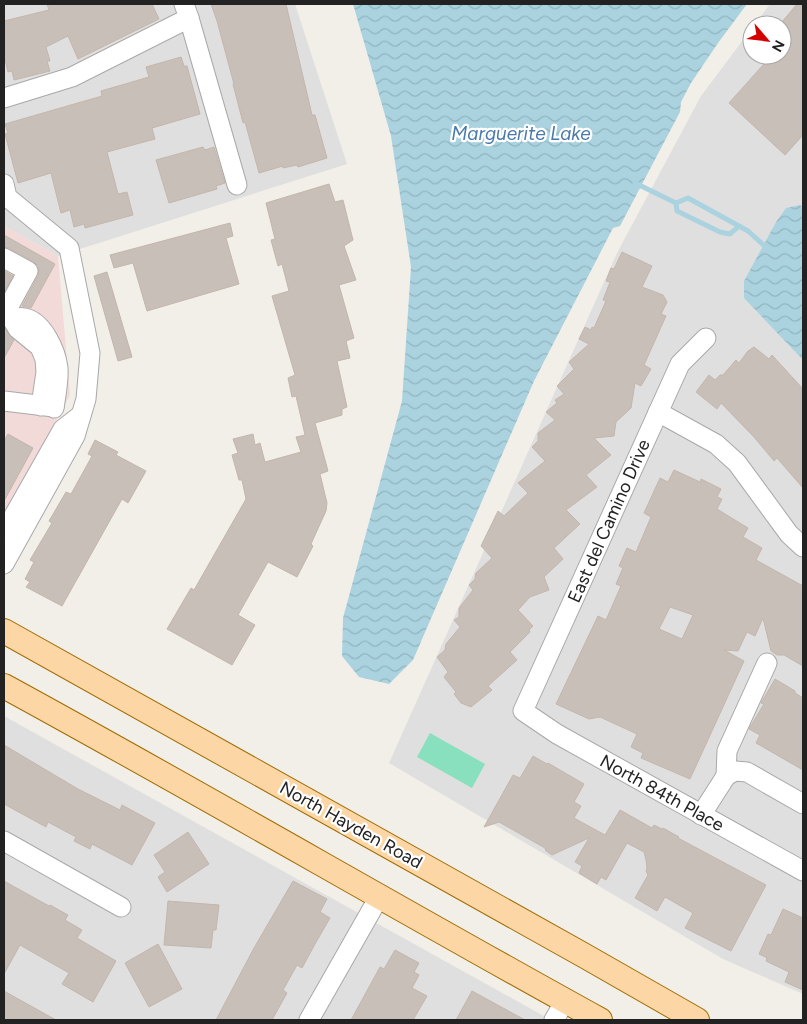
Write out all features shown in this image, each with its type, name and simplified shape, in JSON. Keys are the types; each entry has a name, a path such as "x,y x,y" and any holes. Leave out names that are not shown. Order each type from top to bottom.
{"main road":[{"name":"North Hayden Road","path":"4,631 697,1020"},
{"path":"4,686 118,748 379,897 559,1011 600,1020"}],"street":[{"path":"4,98 72,78 187,11 237,185"},
{"path":"4,184 7,197 69,248 90,353 86,399 75,436 4,564"},
{"path":"4,258 28,272 7,316 25,318 37,325 48,339 55,354 58,370 48,407"},
{"name":"East del Camino Drive","path":"523,711 680,364 706,338"},
{"path":"4,401 82,414"},
{"path":"658,412 716,444 737,463 789,534 803,547"},
{"path":"4,533 63,429 82,414"},
{"path":"701,815 726,776 727,751 767,663"},
{"name":"North 84th Place","path":"523,711 557,734 803,871"},
{"path":"726,776 735,772 747,772 803,804"},
{"path":"4,841 121,907"},
{"path":"309,1020 379,897"}],"shaded area":[{"path":"4,4 295,4 347,164 58,256 4,226"},
{"path":"770,4 803,4 803,994 723,959 389,763 617,253 701,96 742,41 742,65 792,65 792,15 762,15"},
{"path":"4,226 58,256 70,395 4,516"},
{"path":"4,716 551,1020 4,1020"}],"green space":[{"path":"430,733 485,764 472,788 417,757"}],"water":[{"name":"Marguerite Lake","path":"353,4 747,4 691,83 681,102 680,112 620,226 613,228 534,381 413,660 389,684 359,677 342,656 343,618 402,401 411,267 391,136"},
{"path":"800,205 803,207 803,360 744,298 744,281 776,222 786,208"}],"building":[{"path":"47,4 152,4 159,19 78,59 68,36 46,47 50,61 47,61 50,71 14,80 12,71 8,72 4,55 4,21 49,10"},
{"path":"211,4 286,4 312,115 315,115 327,158 298,167 297,165 283,168 283,166 259,173 245,122 243,123"},
{"path":"797,4 803,4 803,135 785,155 729,103 763,65 792,65 792,15 788,15"},
{"path":"181,57 184,66 187,66 200,114 152,128 155,139 107,152 118,194 127,192 133,215 85,228 84,224 74,227 70,210 61,213 51,173 18,183 5,134 8,133 5,124 102,96 101,91 149,77 146,67"},
{"path":"203,147 205,150 214,147 225,183 216,186 217,189 169,203 156,160"},
{"path":"329,184 335,202 343,200 353,240 344,246 356,280 339,285 354,338 346,341 350,358 337,361 347,407 342,409 342,415 315,423 328,471 320,474 327,503 326,511 311,544 313,546 297,577 268,562 238,615 255,625 232,665 167,629 191,588 194,590 246,499 242,480 239,480 232,455 238,453 233,439 253,434 255,445 260,443 265,462 301,452 296,437 305,435 296,396 292,397 288,378 295,375 272,296 289,291 282,264 278,266 271,240 275,239 266,203"},
{"path":"230,223 233,236 226,238 239,284 147,311 133,263 114,268 110,255"},
{"path":"4,235 55,264 31,308 22,306 38,276 38,266 33,261 4,247"},
{"path":"622,252 652,266 642,287 663,295 667,302 661,314 666,316 644,365 651,369 641,386 635,383 631,408 616,422 614,436 594,438 611,455 586,475 597,487 566,510 580,524 554,548 563,559 544,577 549,590 530,597 518,610 533,626 529,630 530,632 510,652 517,660 488,686 492,690 471,707 461,703 454,694 456,692 444,677 448,672 437,657 445,650 446,644 460,627 454,620 459,617 459,608 473,590 469,585 475,579 476,573 492,558 481,546 498,511 504,516 528,493 518,483 545,461 532,447 538,441 538,433 555,420 546,412 557,403 555,400 564,394 557,386 574,369 569,362 589,344 579,339 585,327 591,330 592,327 594,328 606,301 603,300 610,282 606,281 611,268 614,269"},
{"path":"4,271 13,276 4,292"},
{"path":"107,272 132,357 118,361 94,276"},
{"path":"4,327 14,340 4,358"},
{"path":"754,347 769,359 772,355 803,389 803,488 777,458 774,461 721,403 717,409 696,392 709,375 715,380 720,375 723,375 736,360 739,363 748,351"},
{"path":"8,434 33,448 4,501 4,441"},
{"path":"95,440 118,452 116,455 146,471 128,503 122,499 62,606 26,587 30,582 25,579 34,562 30,560 52,523 49,521 66,492 71,494 92,456 88,454"},
{"path":"674,470 700,482 701,479 721,489 717,497 722,499 717,509 748,528 743,537 762,548 756,560 803,586 803,666 784,655 777,655 771,651 763,618 755,636 747,632 738,651 724,650 744,661 690,779 641,758 643,753 631,747 637,734 600,717 589,719 556,704 598,616 606,620 621,586 616,584 623,568 619,566 627,548 636,552 651,517 644,513 660,478 668,482","holes":["670,607 693,615 682,639 659,629"]},
{"path":"775,679 803,698 803,770 756,743 760,735 749,729 764,704 761,703"},
{"path":"4,745 78,789 120,810 122,805 155,823 132,865 92,844 90,849 74,841 76,837 48,822 46,827 4,804"},
{"path":"533,756 584,784 574,802 581,806 574,818 605,835 620,810 652,828 654,825 663,828 766,885 731,951 685,928 693,913 665,897 657,911 635,898 648,875 646,860 644,852 627,843 606,880 601,877 597,884 579,873 582,866 575,862 589,838 552,855 545,848 499,822 484,827 513,775 520,778"},
{"path":"188,832 209,864 167,892 158,877 165,872 154,855"},
{"path":"4,881 68,915 65,920 82,930 77,938 116,961 93,1002 62,984 69,973 20,945 4,974"},
{"path":"293,881 327,899 320,912 330,918 302,968 297,965 283,990 287,993 272,1020 216,1020 254,948"},
{"path":"168,901 219,905 216,930 213,930 211,948 164,945"},
{"path":"783,909 803,918 803,990 785,982 789,972 766,961 767,958 759,954 768,934 771,935"},
{"path":"158,944 182,989 149,1007 125,963"},
{"path":"395,950 419,963 414,972 419,975 412,988 427,996 413,1020 351,1020 380,967 384,969"},
{"path":"4,991 56,1020 4,1020"},
{"path":"472,991 525,1020 456,1020"}],"waterway":[{"path":"635,183 676,203 688,198 748,231 768,249"},
{"path":"676,203 677,211 720,232 730,234 739,226"}]}
